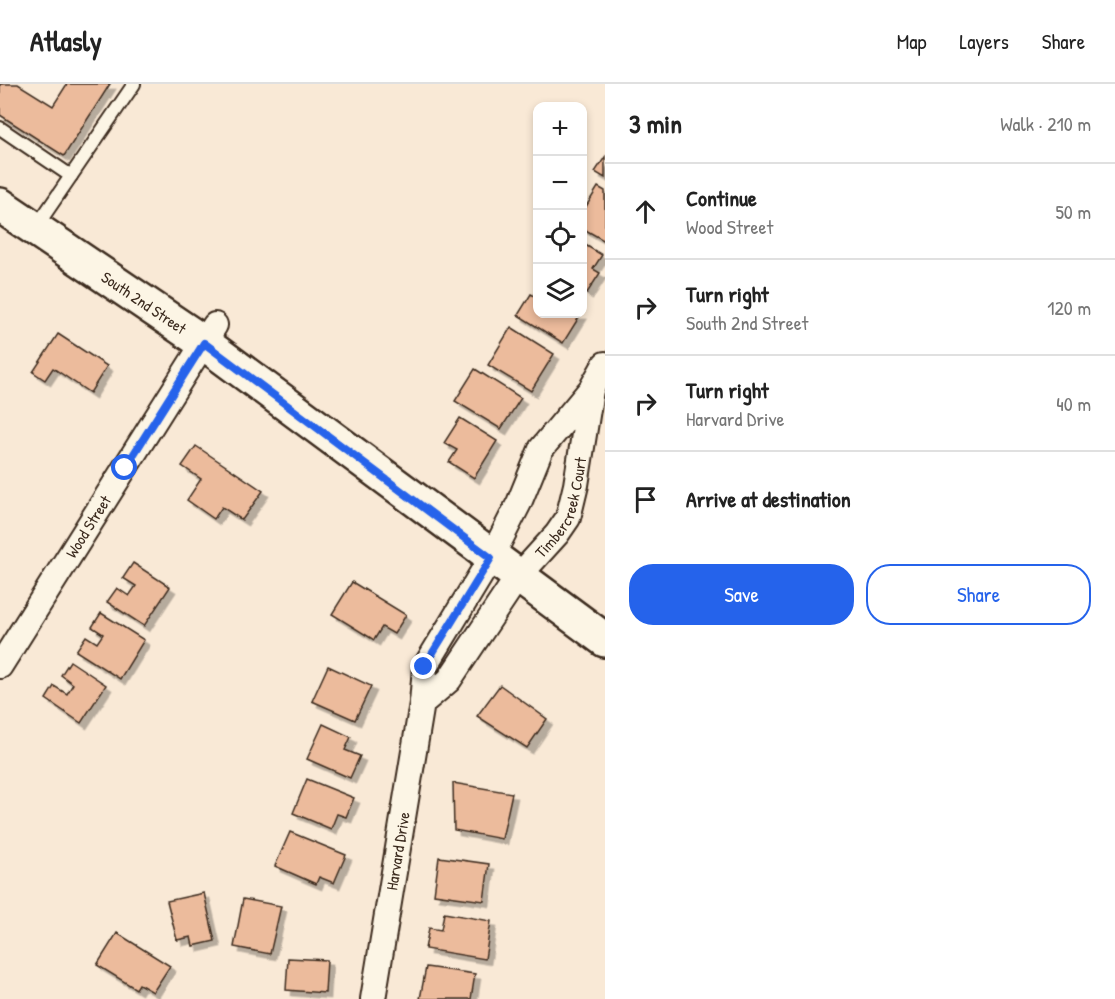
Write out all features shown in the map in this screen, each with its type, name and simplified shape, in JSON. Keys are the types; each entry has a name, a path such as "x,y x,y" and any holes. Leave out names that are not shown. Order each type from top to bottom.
{"main road":[{"name":"South 2nd Street","path":"0,205 209,334 491,558 605,640"}],"street":[{"name":"Wood Street","path":"0,666 209,334"},
{"name":"Timbercreek Court","path":"491,558 519,503 541,449 591,389 605,364"},
{"name":"Timbercreek Court","path":"517,578 557,534 568,518 576,486 591,389"},
{"name":"Harvard Drive","path":"372,999 422,703 424,667 491,558"},
{"path":"422,703 449,680 517,578"}],"lane":[{"path":"36,228 134,84"},
{"path":"0,128 71,176"}],"building":[{"path":"0,84 18,84 53,106 67,84 110,84 64,156 0,115"},
{"path":"605,157 605,178 595,172"},
{"path":"598,187 605,191 605,241 587,231 587,205"},
{"path":"587,246 602,255 593,269 600,273 587,293"},
{"path":"531,294 533,295 533,318 579,318 563,343 518,315"},
{"path":"511,327 554,354 531,391 488,365"},
{"path":"58,334 107,366 90,393 53,368 45,380 33,372"},
{"path":"475,369 521,398 501,429 455,401"},
{"path":"460,418 497,441 474,478 449,462 457,450 444,443"},
{"path":"196,446 263,491 242,520 222,507 214,519 187,500 201,479 182,466"},
{"path":"133,563 170,587 144,626 107,602 117,588 129,596 136,586 123,578"},
{"path":"352,582 406,615 394,634 382,627 374,640 332,614"},
{"path":"101,613 144,640 120,679 76,651 86,636 97,643 103,634 92,627"},
{"path":"70,661 106,685 81,723 46,699 54,686 67,694 73,684 61,675"},
{"path":"328,666 371,686 355,720 312,701"},
{"path":"500,685 547,719 527,748 477,716"},
{"path":"323,724 351,737 345,750 360,756 350,778 307,759"},
{"path":"307,779 354,798 346,817 337,814 331,829 293,813"},
{"path":"453,783 512,793 502,839 454,830"},
{"path":"290,832 346,855 334,883 319,877 316,884 275,866"},
{"path":"439,857 489,864 484,901 434,894"},
{"path":"204,893 215,941 193,946 191,937 177,940 167,901"},
{"path":"243,899 281,906 270,954 234,947"},
{"path":"444,913 491,921 485,959 425,949 429,928 441,930"},
{"path":"117,933 170,966 153,992 139,984 136,989 97,965"},
{"path":"288,958 327,960 325,993 286,990"},
{"path":"426,967 475,974 471,999 420,999"}],"route":[{"path":"125,468 204,343 491,558 424,667"}]}
